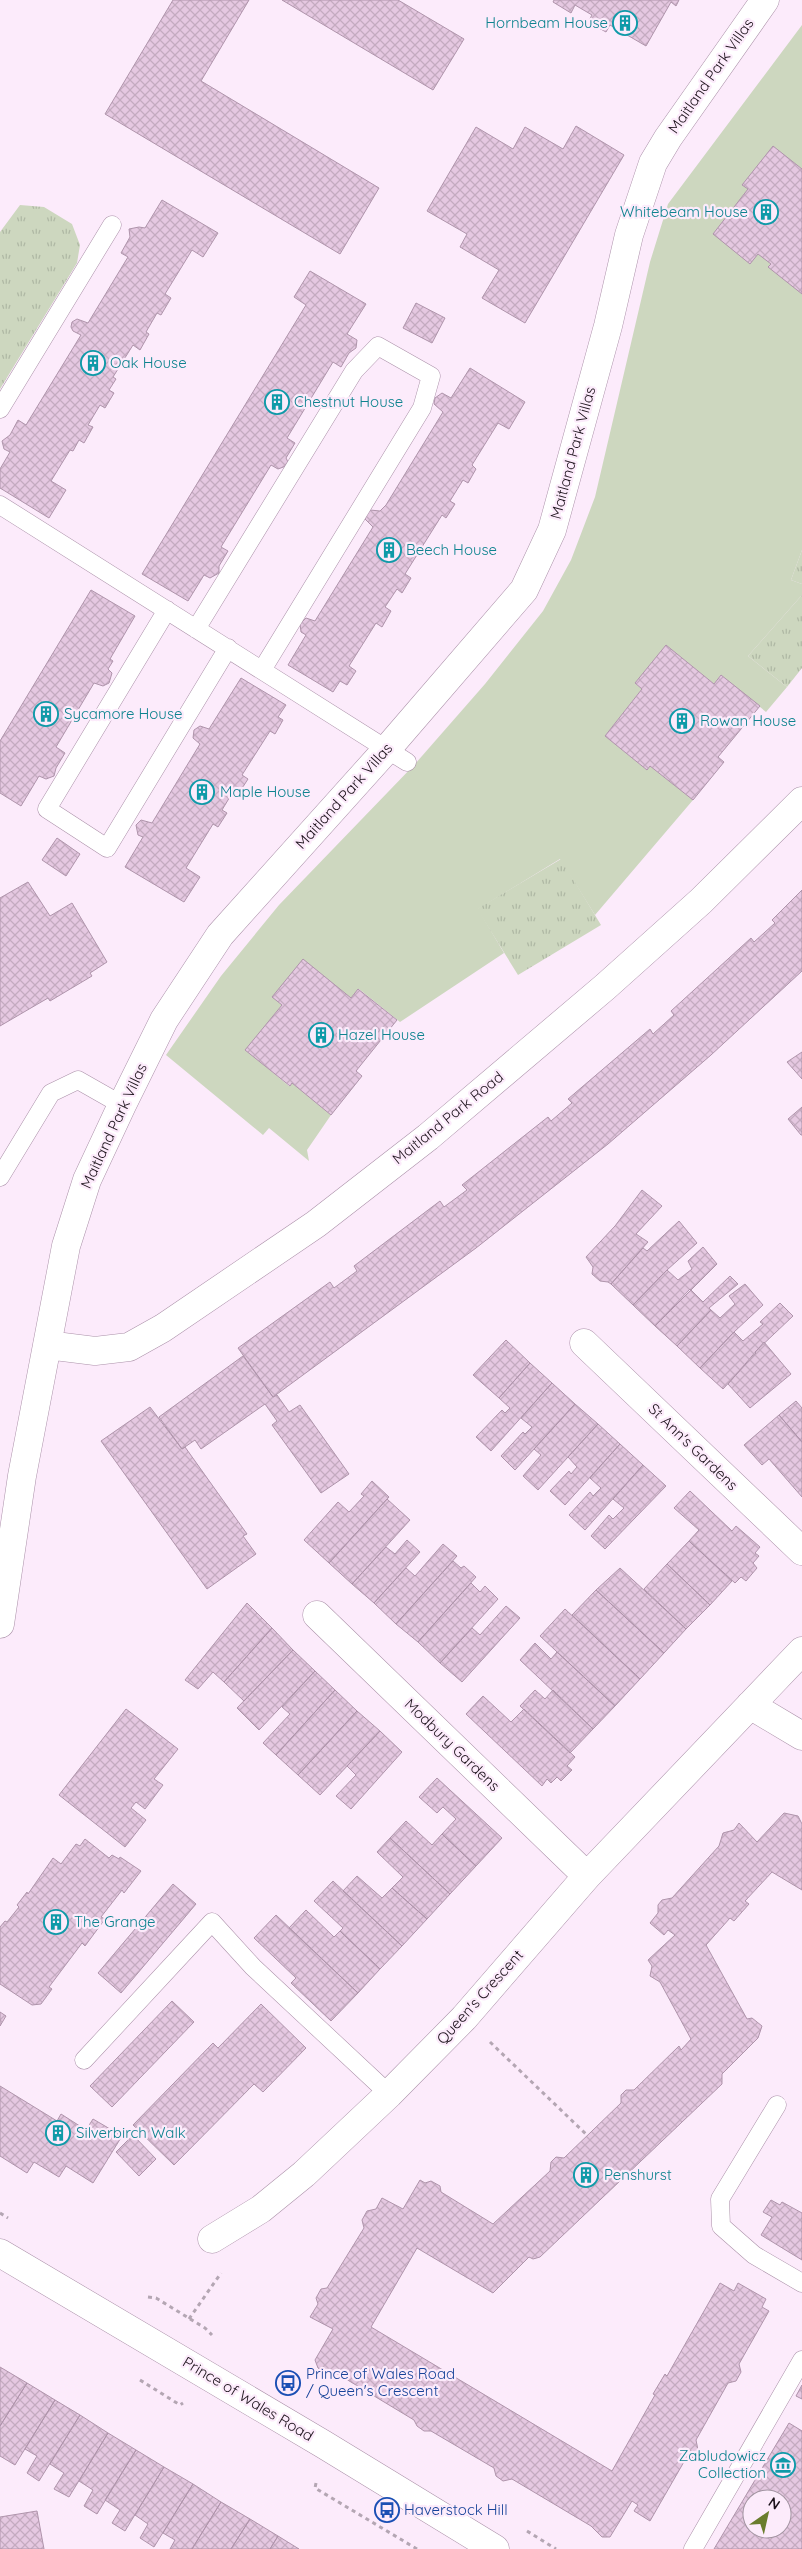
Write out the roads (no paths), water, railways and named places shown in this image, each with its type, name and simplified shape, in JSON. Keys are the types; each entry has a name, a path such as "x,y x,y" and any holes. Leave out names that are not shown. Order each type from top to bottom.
{"street":[{"name":"Maitland Park Villas","path":"0,1624 22,1476 66,1246 87,1180 122,1105 164,1020 220,935 397,755 524,590 552,530 608,326 626,244 653,163 668,138 765,0"},
{"name":"Maitland Park Road","path":"47,1345 95,1351 129,1347 163,1328 316,1224 428,1137 605,987 701,901 802,801"},
{"name":"St Ann's Gardens","path":"584,1343 802,1551"},
{"name":"Modbury Gardens","path":"317,1615 588,1876"},
{"name":"Queen's Crescent","path":"212,2239 261,2209 304,2174 389,2094 464,2018 588,1876 802,1651"},
{"path":"750,1705 802,1736"},
{"name":"Prince of Wales Road","path":"0,2253 323,2444 495,2549"}],"lane":[{"path":"0,409 112,226"},
{"path":"196,629 354,371 378,346 431,376 422,408 262,670"},
{"path":"0,505 397,755"},
{"path":"167,610 47,809 107,848 228,648"},
{"path":"0,1177 51,1093 78,1080 122,1105"},
{"path":"84,2060 212,1922 253,1967 389,2094"},
{"path":"777,2105 720,2199 721,2226 754,2255 802,2283"},
{"path":"693,2549 802,2360"}],"place":[{"name":"Hornbeam House","path":"625,23"},
{"name":"Whitebeam House","path":"766,212"},
{"name":"Oak House","path":"93,363"},
{"name":"Chestnut House","path":"277,402"},
{"name":"Beech House","path":"389,550"},
{"name":"Sycamore House","path":"46,714"},
{"name":"Rowan House","path":"682,721"},
{"name":"Maple House","path":"202,792"},
{"name":"Hazel House","path":"321,1035"},
{"name":"The Grange","path":"56,1922"},
{"name":"Silverbirch Walk","path":"58,2133"},
{"name":"Penshurst","path":"586,2175"},
{"name":"Prince of Wales Road / Queen's Crescent","path":"288,2383"},
{"name":"Zabludowicz Collection","path":"783,2465"},
{"name":"Haverstock Hill","path":"387,2510"}]}
